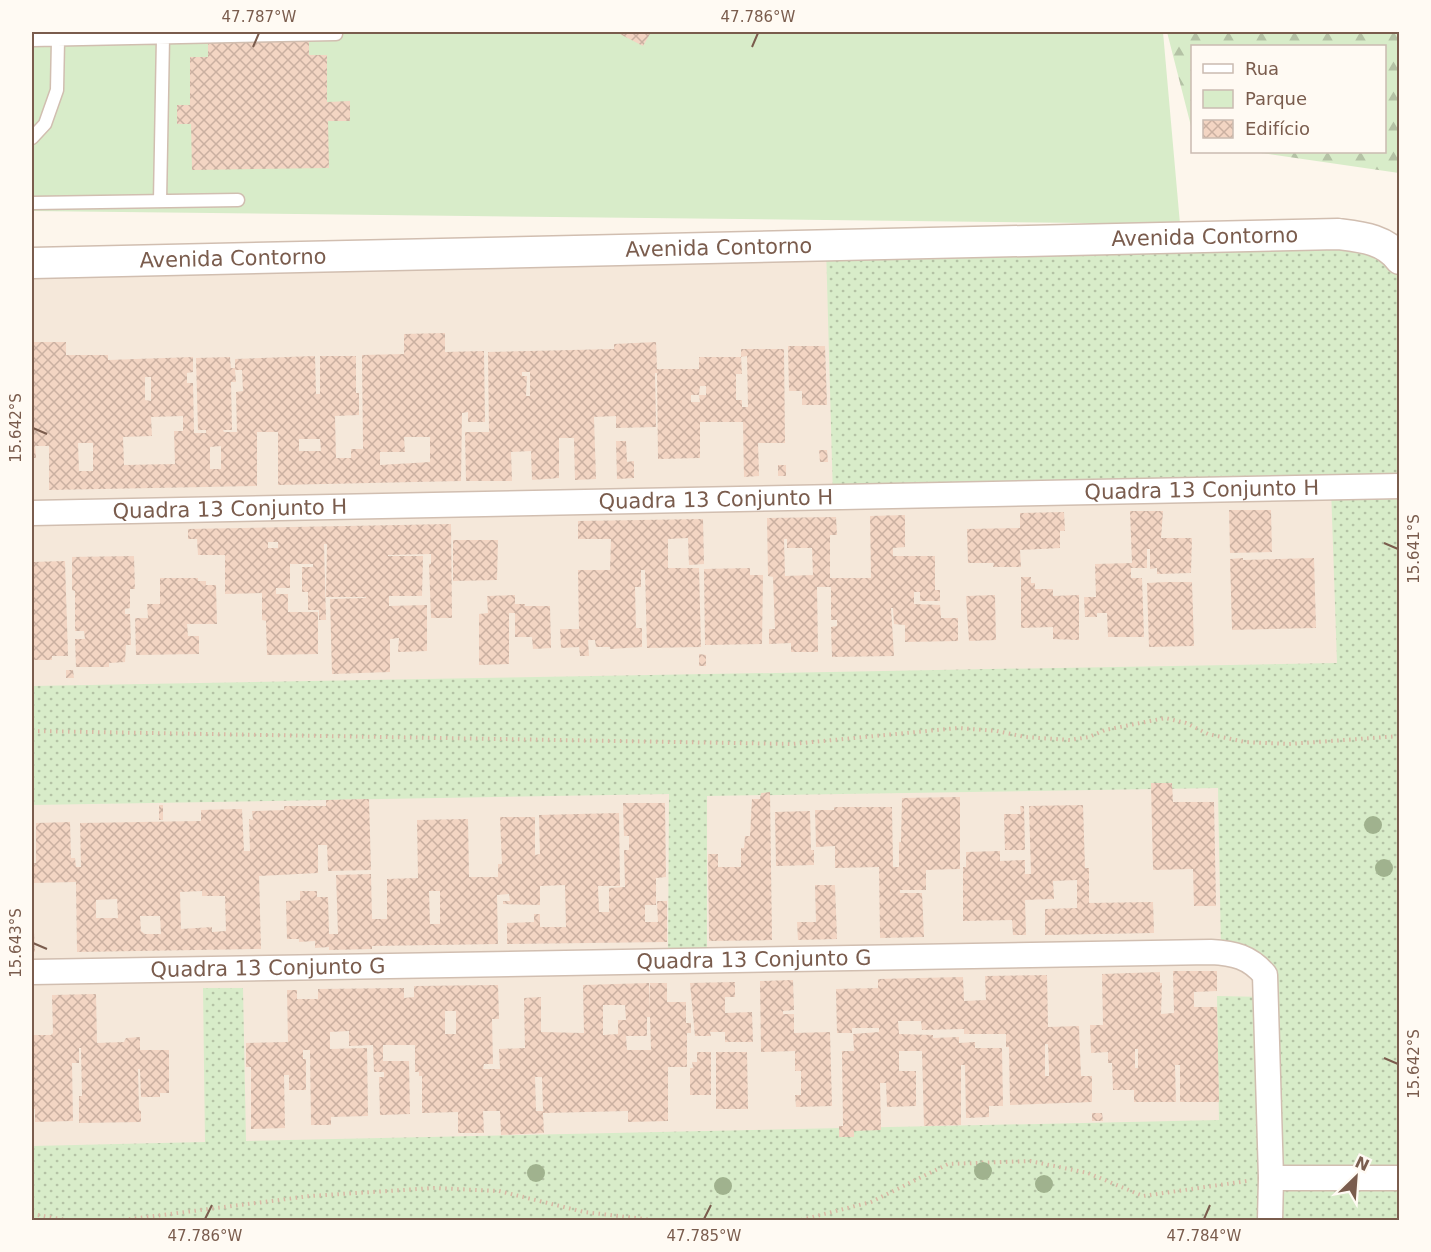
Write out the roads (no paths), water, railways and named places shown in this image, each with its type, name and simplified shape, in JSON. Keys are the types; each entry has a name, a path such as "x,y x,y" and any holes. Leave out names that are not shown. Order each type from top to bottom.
{"street":[{"name":"Avenida Contorno","path":"32,263 1338,234 1369,237 1393,250 1400,259"},
{"name":"Quadra 13 Conjunto H","path":"32,513 1400,486"},
{"name":"Quadra 13 Conjunto G","path":"32,972 1230,953 1245,957 1256,964 1265,975 1271,1178 1270,1221"},
{"path":"1271,1178 1400,1178"}],"lane":[{"path":"32,40 336,34"},
{"path":"160,201 163,38"},
{"path":"32,138 45,124 57,90 58,40"},
{"path":"32,203 238,200"}]}
